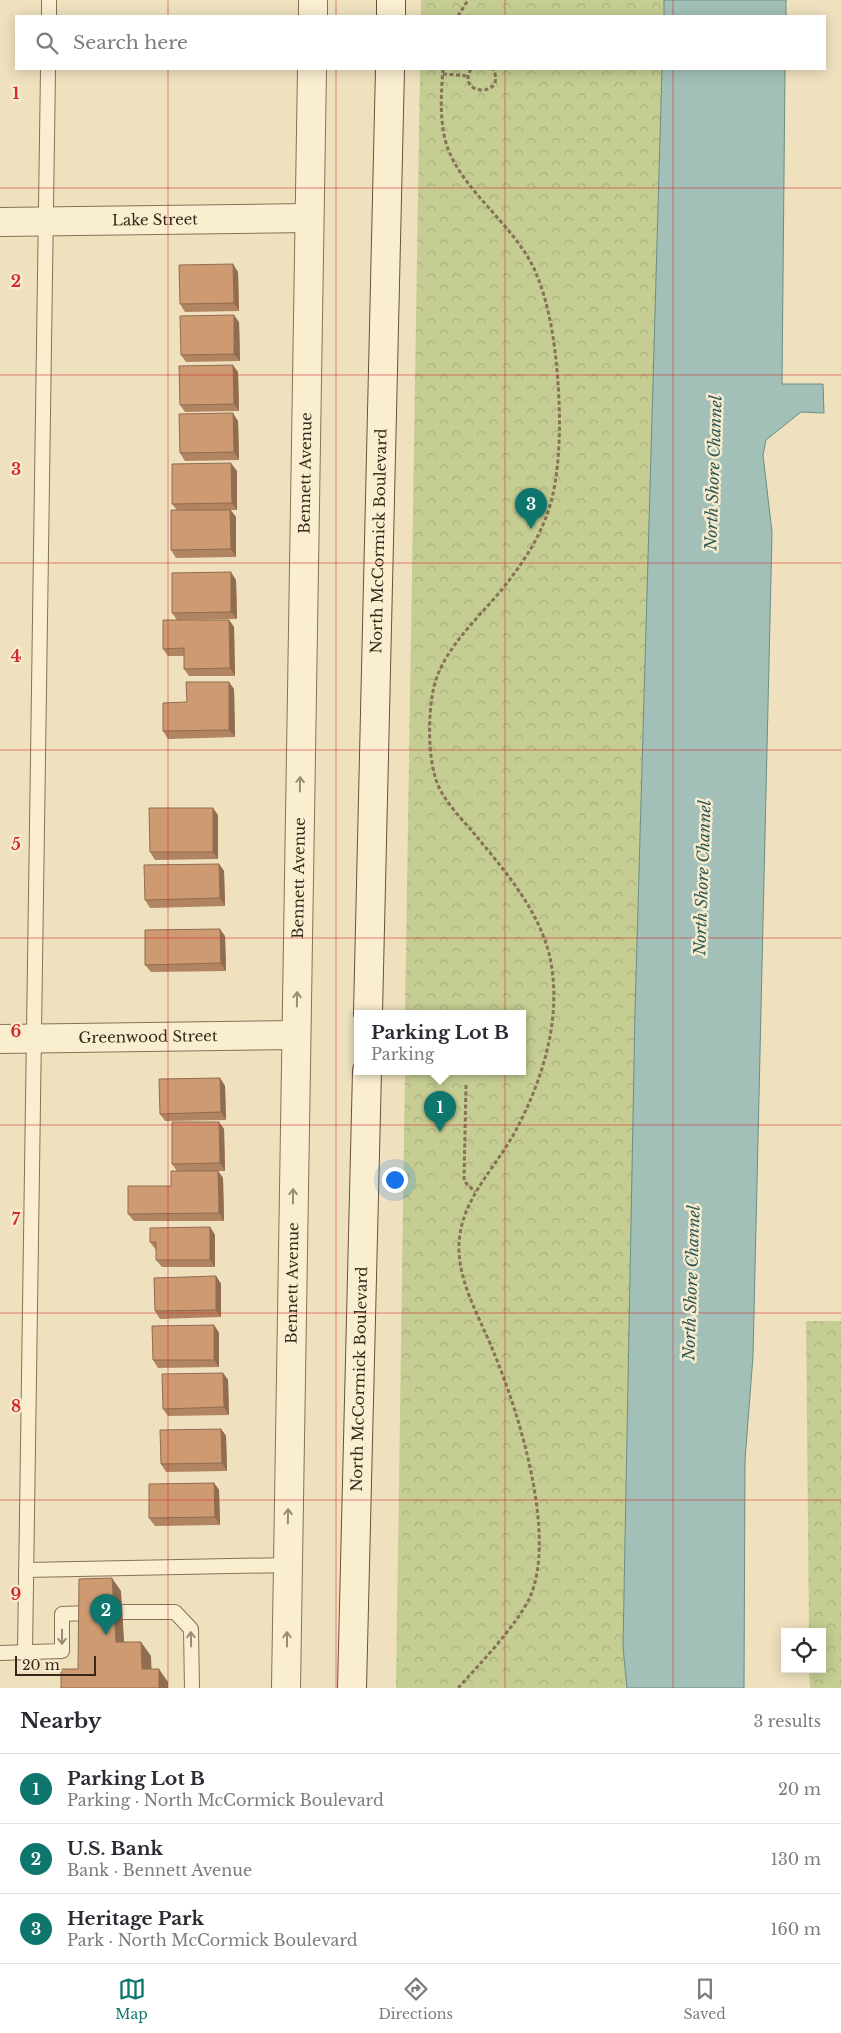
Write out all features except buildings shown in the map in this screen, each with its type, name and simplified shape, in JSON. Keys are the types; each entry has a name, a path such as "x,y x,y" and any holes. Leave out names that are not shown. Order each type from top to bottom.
{"street":[{"path":"313,0 313,15"},
{"path":"391,15 392,0"},
{"name":"Bennett Avenue","path":"286,1688 312,70"},
{"name":"North McCormick Boulevard","path":"368,1010 390,70"},
{"name":"Lake Street","path":"0,222 309,218"},
{"name":"Greenwood Street","path":"0,1039 296,1035"},
{"name":"North McCormick Boulevard","path":"352,1688 367,1075"}],"lane":[{"path":"49,0 49,15"},
{"path":"25,1652 48,70"},
{"path":"26,1570 287,1565"},
{"path":"123,1612 175,1612 191,1629 192,1688"},
{"path":"0,1653 62,1651 62,1614 88,1613"}],"path":[{"path":"459,15 468,0"},
{"path":"443,70 442,118 447,146 460,172 518,242 535,271 548,310 556,360 558,414 556,473 547,517 531,551 504,587 458,641 441,668 433,689 430,726 432,757 437,782 449,804 528,904 542,933 552,966 554,1000 550,1041 540,1079 514,1135 475,1192 465,1211 460,1234 459,1254 472,1303 510,1392 525,1444 540,1546 538,1572 529,1599 508,1629 458,1688"},
{"path":"471,70 468,76 471,86 481,91 486,90 494,83 493,70"},
{"path":"443,74 468,76"},
{"path":"466,1086 464,1181 475,1192"}],"green space":[{"path":"421,0 664,0 664,15 421,15"},
{"path":"420,70 662,70 635,1012 623,1647 627,1688 396,1688 405,1075 526,1075 526,1010 405,1010"},
{"path":"806,1321 841,1321 841,1688 810,1688 809,1673 826,1673 826,1628 809,1628"}],"water":[{"path":"664,0 786,0 786,15 664,15"},
{"name":"North Shore Channel","path":"662,70 785,70 782,384 823,384 824,413 801,412 766,440 763,455 772,532 753,1356 745,1460 744,1688 627,1688 623,1647 635,1012"}],"place":[{"name":"Heritage Park","path":"531,529"},
{"name":"Parking Lot B","path":"440,1132"},
{"name":"U.S. Bank","path":"106,1635"}]}
